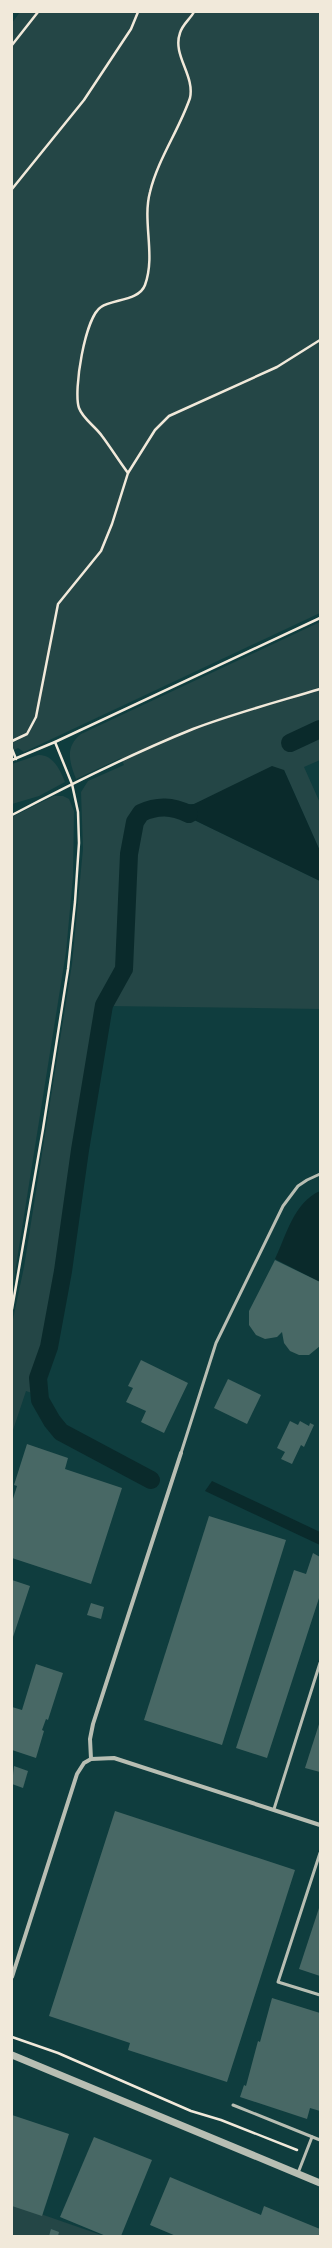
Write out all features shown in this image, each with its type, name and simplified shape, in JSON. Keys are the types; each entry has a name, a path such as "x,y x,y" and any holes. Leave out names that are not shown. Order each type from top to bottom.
{"street":[{"path":"91,1759 89,1745 93,1724 181,1453"},
{"path":"12,1977 76,1774 84,1763 91,1759 114,1758 320,1825"},
{"path":"12,2055 320,2183"}],"lane":[{"path":"181,1453 216,1343 283,1206 298,1186 320,1174"},
{"path":"274,1809 320,1663"},
{"path":"320,1854 278,1982 320,1996"},
{"path":"316,1866 320,1868"},
{"path":"233,2105 320,2140"},
{"path":"298,2174 312,2137"}],"path":[{"path":"12,45 38,12"},
{"path":"12,189 84,100 131,29 138,12"},
{"path":"128,473 79,407 77,397 80,365 90,326 98,309 141,292 146,283 150,260 148,217 150,192 190,98 191,87 179,50 178,39 182,27 194,12"},
{"path":"12,741 27,734 34,723 42,694 58,604 101,551 112,524 128,473 155,430 169,416 276,367 320,340"},
{"path":"12,760 55,742 320,618"},
{"path":"12,815 72,784 193,729 232,715 320,688"},
{"path":"12,1310 43,1129 73,926 80,833 77,804 72,784 55,742"},
{"path":"12,749 16,759"},
{"path":"12,2037 58,2053 191,2111 221,2120 295,2149"}],"shaded area":[{"path":"20,12 320,12 320,613 24,752 18,748 12,751 12,23"},
{"path":"320,622 320,760 304,767 320,803 320,851 284,770 194,804 183,805 159,802 147,805 133,815 126,840 120,966 104,993 102,1001 73,1156 45,1333 35,1369 32,1393 26,1391 12,1433 12,1324 24,1267 72,964 83,849 81,792 88,781 124,765 121,758 76,779 70,760 72,744 81,734"},
{"path":"38,755 43,755 52,760 65,782 39,796 12,804 12,764"},
{"path":"272,766 284,770 320,851 320,881 188,817 165,811 168,802 183,805 194,804"},
{"path":"54,796 63,796 69,799 74,811 73,877 66,952 12,1291 12,817"},
{"path":"154,810 176,813 188,817 320,881 320,1009 109,1006 126,982 132,959 136,834 143,816"},
{"path":"320,1191 320,1282 275,1259 297,1211 311,1196"},
{"path":"212,1481 320,1532 320,1545 205,1491"},
{"path":"12,2204 104,2236 12,2236"}],"building":[{"path":"275,1260 320,1282 320,1346 309,1355 299,1355 290,1351 284,1343 282,1332 277,1337 265,1339 256,1335 249,1325 249,1311"},
{"path":"141,1360 188,1383 164,1433 141,1422 146,1411 126,1402 133,1388 128,1386"},
{"path":"228,1379 261,1395 247,1424 214,1408"},
{"path":"290,1421 298,1425 300,1421 309,1426 310,1423 314,1425 304,1447 301,1445 292,1464 281,1459 285,1452 277,1448"},
{"path":"27,1444 68,1458 65,1469 122,1488 91,1584 12,1558 12,1502 17,1486 14,1485"},
{"path":"209,1516 286,1540 222,1745 144,1720"},
{"path":"313,1553 320,1557 320,1595 267,1758 236,1748 294,1570 306,1574"},
{"path":"12,1580 30,1586 12,1640"},
{"path":"91,1603 104,1607 101,1619 87,1615"},
{"path":"36,1664 63,1673 48,1720 46,1719 42,1730 44,1731 36,1758 12,1750 12,1707 22,1710"},
{"path":"320,1721 320,1772 305,1768"},
{"path":"14,1766 28,1771 23,1788 12,1784"},
{"path":"115,1811 295,1870 227,2082 128,2050 130,2043 49,2016"},
{"path":"320,1905 320,1976 299,1969"},
{"path":"272,1998 320,2013 320,2111 310,2108 307,2119 240,2097 244,2085 246,2086 258,2041 260,2042"},
{"path":"12,2115 69,2134 42,2216 12,2206"},
{"path":"94,2137 152,2160 121,2236 106,2236 60,2217"},
{"path":"170,2177 261,2215 264,2206 320,2229 320,2236 176,2236 150,2225"},
{"path":"51,2229 59,2232 58,2236 49,2236"}],"waterway":[{"path":"290,743 320,729"},
{"path":"151,1480 61,1432 52,1421 40,1400 38,1378 49,1347 63,1271 80,1150 104,1005 124,969 129,854 135,822 141,813 147,810 159,808 177,809 189,814"}]}
